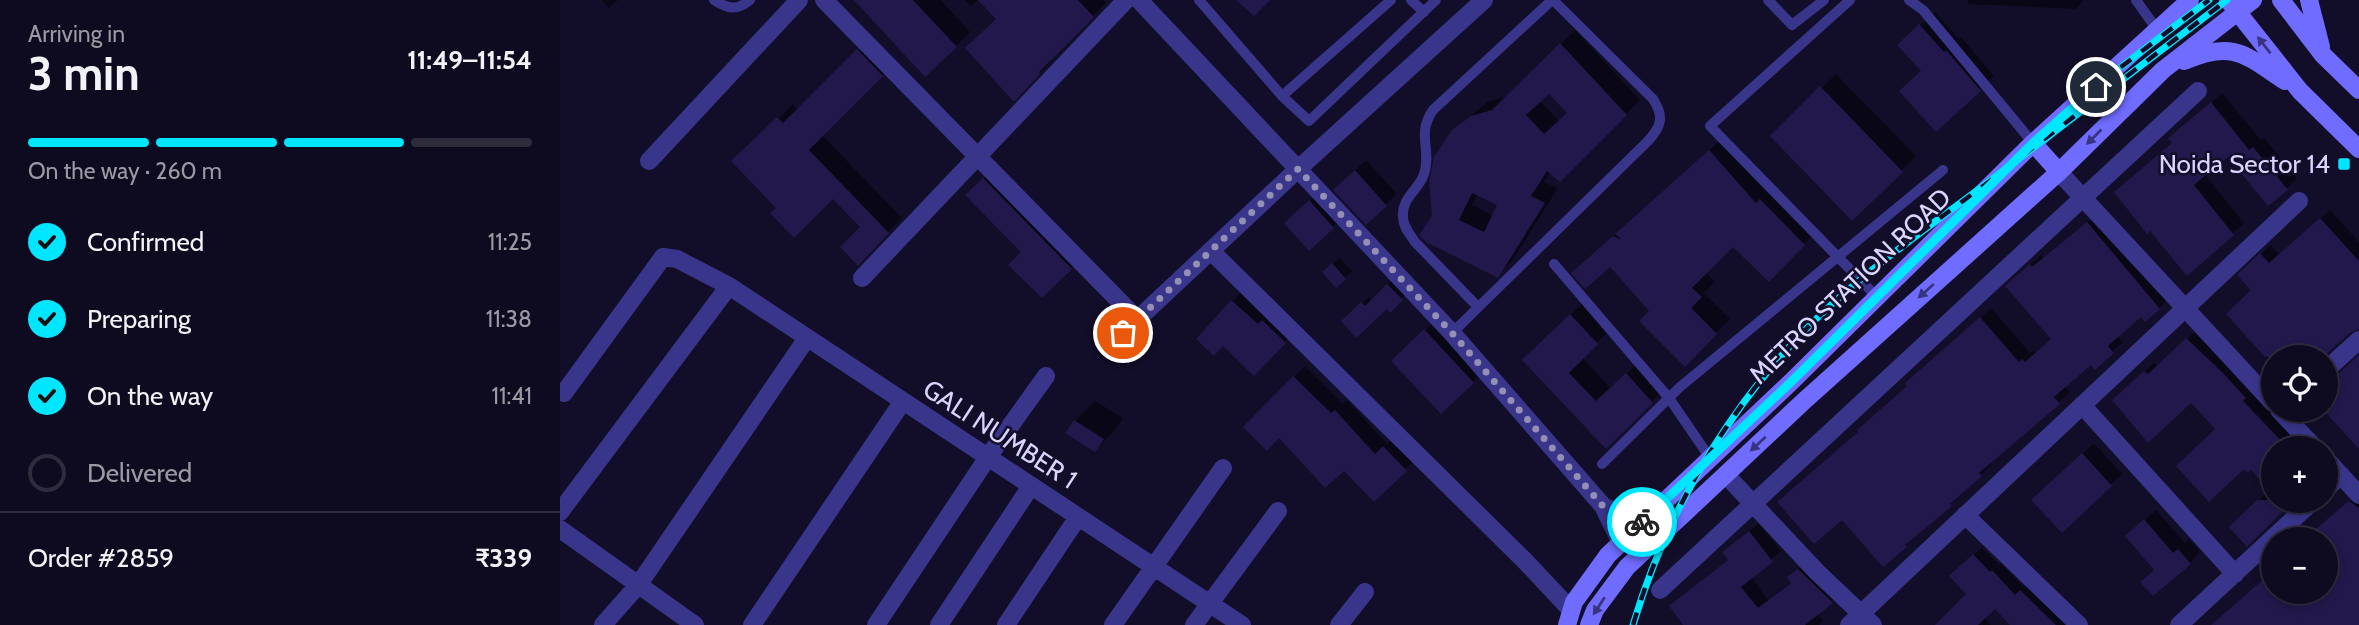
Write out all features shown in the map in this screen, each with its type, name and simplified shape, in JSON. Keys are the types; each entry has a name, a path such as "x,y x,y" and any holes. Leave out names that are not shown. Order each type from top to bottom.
{"street":[{"path":"649,161 799,0"},
{"path":"824,0 1138,320"},
{"path":"862,278 1126,0"},
{"path":"1139,0 1452,333 1603,506 1621,543"},
{"path":"1109,346 1484,0"},
{"path":"2162,27 2178,0"},
{"name":"METRO STATION ROAD","path":"1569,618 1574,602 1608,555 1639,524 1877,298 2033,143 2190,0"},
{"name":"METRO STATION ROAD","path":"1589,625 1595,610 1627,568 1804,401 2059,172 2163,69 2233,6 2253,0"},
{"path":"2281,0 2323,55 2359,90"},
{"path":"2309,0 2323,55"},
{"path":"2233,6 2300,91 2359,149"},
{"path":"2163,69 2207,51 2229,51 2253,60 2300,91"},
{"path":"1660,590 2198,91"},
{"path":"2033,143 2261,389"},
{"path":"1726,475 1861,621 1965,515 2299,201"},
{"path":"1212,252 1525,561 1569,618"},
{"name":"GALI NUMBER 1","path":"564,393 663,257 677,259 729,286 1242,625"},
{"path":"560,512 729,286"},
{"path":"603,625 639,584 807,338"},
{"path":"2338,359 2359,340"},
{"path":"876,625 988,457 1046,376"},
{"path":"752,625 903,401"},
{"path":"2082,405 2235,574"},
{"path":"2292,422 2304,436"},
{"path":"1113,625 1223,468"},
{"path":"2338,472 2358,493"},
{"path":"2338,478 2341,475"},
{"path":"939,625 1031,486"},
{"path":"1603,506 1639,524"},
{"path":"1194,625 1278,511"},
{"path":"2179,625 2300,513"},
{"path":"1965,515 2079,625"},
{"path":"1006,625 1078,517"},
{"path":"560,529 695,625"},
{"path":"1339,625 1365,592"}],"lane":[{"path":"714,0 733,9 742,7 750,0"},
{"path":"1199,0 1282,96 1309,121 1436,0"},
{"path":"1282,96 1391,0"},
{"path":"1410,0 1424,12"},
{"path":"1452,333 1648,141 1661,122 1660,110 1653,99 1553,0 1433,110 1423,131 1427,159 1424,173 1404,204 1402,218 1415,242 1478,307"},
{"path":"1768,0 1792,25 1824,0"},
{"path":"1850,0 1710,126 1877,298"},
{"path":"1909,0 1923,9 2033,143"},
{"path":"2136,0 2162,27"},
{"path":"1602,464 1669,398 1942,170"},
{"path":"1554,264 1669,398 1710,458"}],"building":[{"path":"854,0 913,0 957,47 925,77"},
{"path":"978,0 1078,0 1094,17 1039,72 1014,102 965,48 996,19"},
{"path":"1236,0 1270,0 1254,16"},
{"path":"1919,24 1944,52 1946,50 1981,91 1936,132 1899,91 1921,71 1897,45"},
{"path":"1560,43 1627,115 1560,182 1547,171 1531,196 1545,203 1498,278 1426,242 1419,235 1432,216 1429,182 1434,157 1452,130 1471,116 1492,110","holes":["1549,94 1567,113 1544,134 1526,115","1472,193 1497,205 1484,232 1459,220"]},
{"path":"857,49 883,76 809,150 889,233 858,266 840,247 860,227 833,199 794,238 770,213 776,208 731,161 777,117 783,123"},
{"path":"1820,86 1903,172 1852,221 1770,136"},
{"path":"2211,102 2249,150 2253,147 2288,190 2268,206 2228,157 2194,185 2234,235 2187,276 2150,231 2147,234 2114,192 2172,143 2168,138"},
{"path":"1709,150 1756,203 1760,199 1805,245 1769,282 1733,247 1692,288 1702,297 1691,308 1717,334 1685,367 1639,321 1649,311 1610,267 1585,289 1571,273 1613,236 1622,240 1615,234"},
{"path":"1355,170 1387,206 1366,225 1333,190"},
{"path":"983,178 1072,269 1042,298 1008,265 1021,252 965,195"},
{"path":"1309,200 1334,228 1309,251 1284,223"},
{"path":"2320,218 2359,261 2359,329 2351,332 2336,345 2261,345 2261,353 2226,314 2251,290 2237,275 2260,253 2269,263"},
{"path":"2087,222 2160,309 2145,322 2141,317 2108,346 2114,353 2095,370 2091,365 2054,397 2060,404 1979,473 1982,476 1950,504 1952,506 1883,567 1842,520 1814,544 1777,502 1858,432 1857,430 1907,386 1905,383 1980,317 2019,362 2022,359 2025,362 2051,339 2005,286"},
{"path":"1332,263 1346,279 1336,288 1322,272"},
{"path":"1387,284 1403,300 1390,313 1387,309 1356,338 1341,321 1361,302 1365,306"},
{"path":"1231,300 1258,324 1262,320 1286,343 1254,376 1223,346 1214,356 1196,339"},
{"path":"1570,314 1598,344 1569,373 1596,401 1626,373 1653,403 1606,449 1522,360"},
{"path":"1424,329 1474,383 1441,414 1391,361"},
{"path":"2186,338 2222,372 2246,398 2243,401 2277,436 2261,436 2261,481 2251,470 2247,473 2244,469 2209,502 2176,466 2215,429 2191,403 2148,443 2112,400 2144,371 2148,374"},
{"path":"2359,355 2359,449 2334,422 2338,422 2338,380 2341,377 2338,374"},
{"path":"1293,376 1331,413 1335,410 1375,454 1383,446 1407,471 1374,502 1344,471 1325,488 1279,438 1267,451 1243,427"},
{"path":"1074,420 1104,439 1095,452 1065,433"},
{"path":"2082,453 2112,486 2062,533 2031,500"},
{"path":"2257,500 2261,500 2261,513 2281,513 2267,527 2261,527 2261,533 2247,547 2229,527"},
{"path":"2349,501 2359,508 2359,625 2211,625 2261,581 2261,604 2338,604 2338,527 2318,527"},
{"path":"2144,519 2173,553 2178,549 2191,564 2153,596 2140,582 2154,570 2125,536"},
{"path":"1749,531 1773,562 1741,587 1758,608 1791,583 1787,577 1798,569 1833,603 1805,625 1683,625 1669,606 1728,560 1722,552"},
{"path":"1973,554 2015,595 2020,590 2056,625 2010,625 1995,609 1978,625 1935,625 1966,594 1949,576"}],"railway":[{"path":"2100,83 2209,0"},
{"path":"1633,625 1666,536 1711,451 1766,373 1798,338 1851,287 1890,256 2227,0"}],"way so far":[{"path":"1123,333 1298,169 1452,333 1603,506 1639,524 1642,522"}],"place":[{"name":"Noida Sector 14","path":"2344,164"}],"route":[{"path":"1642,522 1791,382 2033,143 2096,87"}]}
